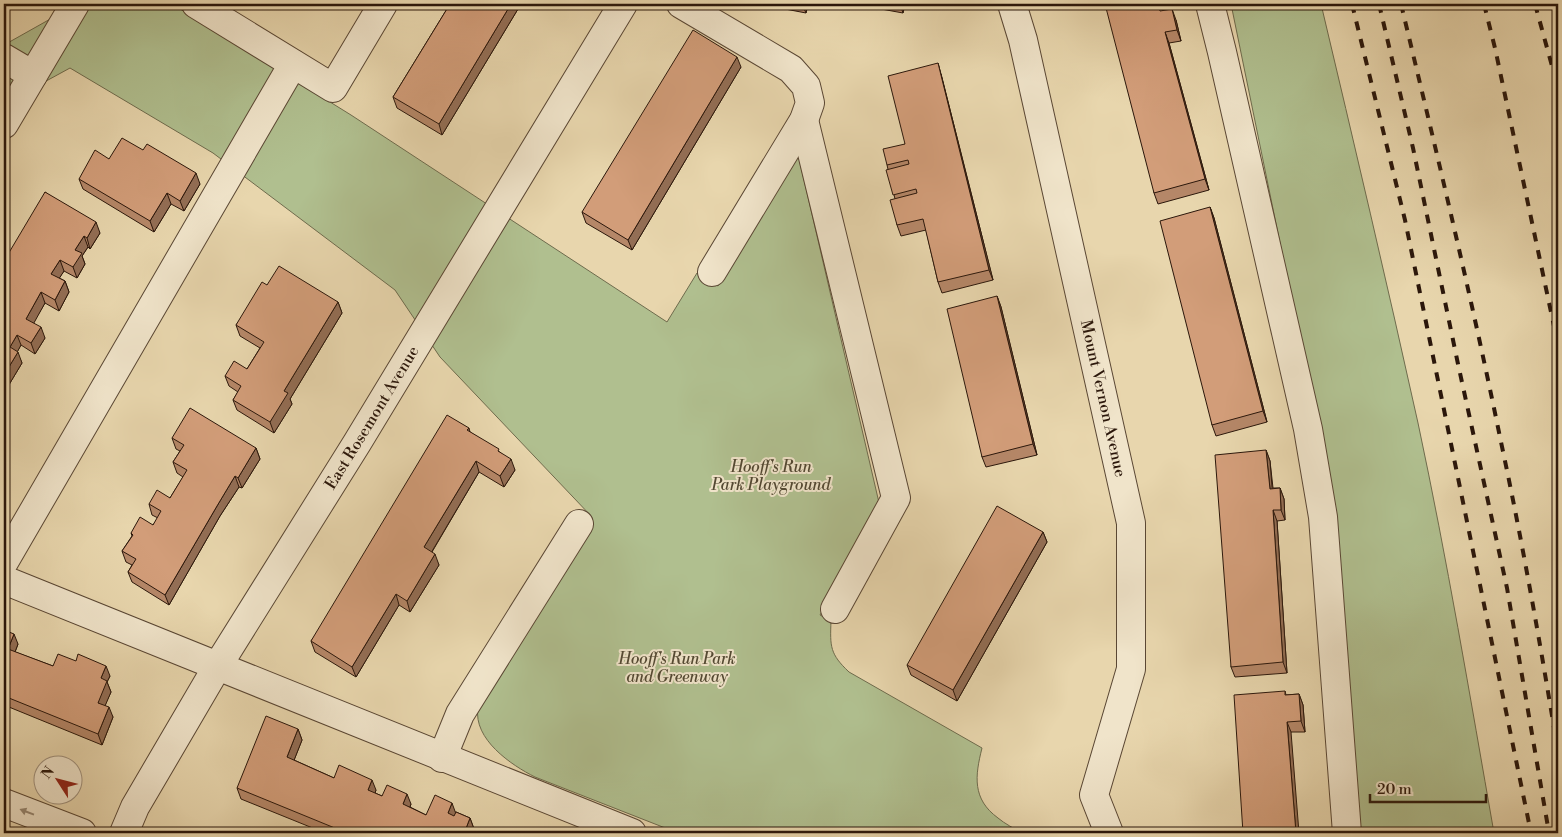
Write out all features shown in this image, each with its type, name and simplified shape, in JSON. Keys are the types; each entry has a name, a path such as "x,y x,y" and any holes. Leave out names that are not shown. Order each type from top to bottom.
{"street":[{"path":"4,124 75,4"},
{"path":"196,4 333,88 384,4"},
{"name":"East Rosemont Avenue","path":"124,833 135,806 217,667 357,444 623,4"},
{"path":"681,4 791,69 806,86 810,103 804,120 712,272"},
{"name":"Mount Vernon Avenue","path":"1012,4 1023,40 1130,523 1130,669 1094,795 1108,833"},
{"path":"1210,4 1308,429 1323,517 1347,833"},
{"path":"4,58 33,75"},
{"path":"4,562 293,64"},
{"path":"804,120 896,498 835,609"},
{"path":"442,758 460,714 579,524"},
{"path":"4,580 632,833"},
{"path":"4,803 82,833"}],"green space":[{"name":"Hooff's Run Park and Greenway","path":"77,4 172,4 351,115 667,322 697,273 718,286 798,154 880,507 820,615 831,621 832,650 849,672 982,748 977,777 980,795 990,811 1021,833 678,833 535,777 505,758 496,750 481,730 478,719 479,700 484,689 592,517 440,357 395,290 213,153 70,68 4,104 4,45"},
{"path":"1231,4 1321,4 1429,474 1494,833 1360,833 1330,487"}],"building":[{"path":"450,4 511,4 439,124 393,97"},
{"path":"1105,4 1158,4 1160,11 1172,9 1177,30 1165,32 1205,179 1154,193"},
{"path":"693,30 737,57 628,240 582,212"},
{"path":"938,63 989,270 938,282 923,219 897,225 890,200 917,193 916,189 893,195 886,170 909,164 908,160 887,165 883,149 905,144 888,76"},
{"path":"122,138 143,150 147,144 196,173 180,201 167,193 150,221 79,179 95,150 109,159"},
{"path":"45,192 96,222 87,238 84,236 75,250 82,253 73,267 60,260 51,274 65,281 55,300 41,292 26,319 41,327 31,343 17,335 10,347 18,352 4,375 4,261"},
{"path":"1210,207 1263,411 1212,425 1160,221"},
{"path":"279,266 338,302 284,391 288,393 270,422 233,400 241,386 225,376 234,361 247,369 264,342 236,325 262,282 267,285"},
{"path":"997,296 1033,444 982,457 947,309"},
{"path":"190,408 256,448 238,478 235,476 165,595 128,572 136,559 122,551 133,535 131,533 140,517 153,525 161,511 149,504 157,490 170,498 187,470 173,462 184,445 172,438"},
{"path":"447,415 469,428 467,430 499,449 498,451 511,459 500,476 476,461 424,547 435,554 407,601 396,594 352,667 311,641"},
{"path":"1266,450 1270,489 1280,488 1281,510 1273,510 1283,662 1231,667 1215,455"},
{"path":"997,506 1043,532 953,690 907,665"},
{"path":"4,630 14,634 8,649 53,666 58,654 76,661 78,654 106,666 101,678 107,681 98,703 109,707 98,734 4,696"},
{"path":"1285,691 1285,695 1299,694 1301,721 1287,722 1296,833 1243,833 1234,695"},
{"path":"266,716 298,729 287,757 334,778 339,765 372,780 368,790 382,796 387,785 407,794 403,804 426,815 435,795 452,803 448,813 454,816 456,812 470,818 465,831 470,833 347,833 237,788"}],"railway":[{"path":"1352,4 1405,220 1531,833"},
{"path":"1379,4 1413,148 1507,588 1549,833"},
{"path":"1401,4 1490,387 1524,558 1558,752"},
{"path":"1484,4 1558,345"},
{"path":"1535,4 1558,88"}],"park label":[{"name":"Hooff's Run Park Playground","path":"771,476"}]}
